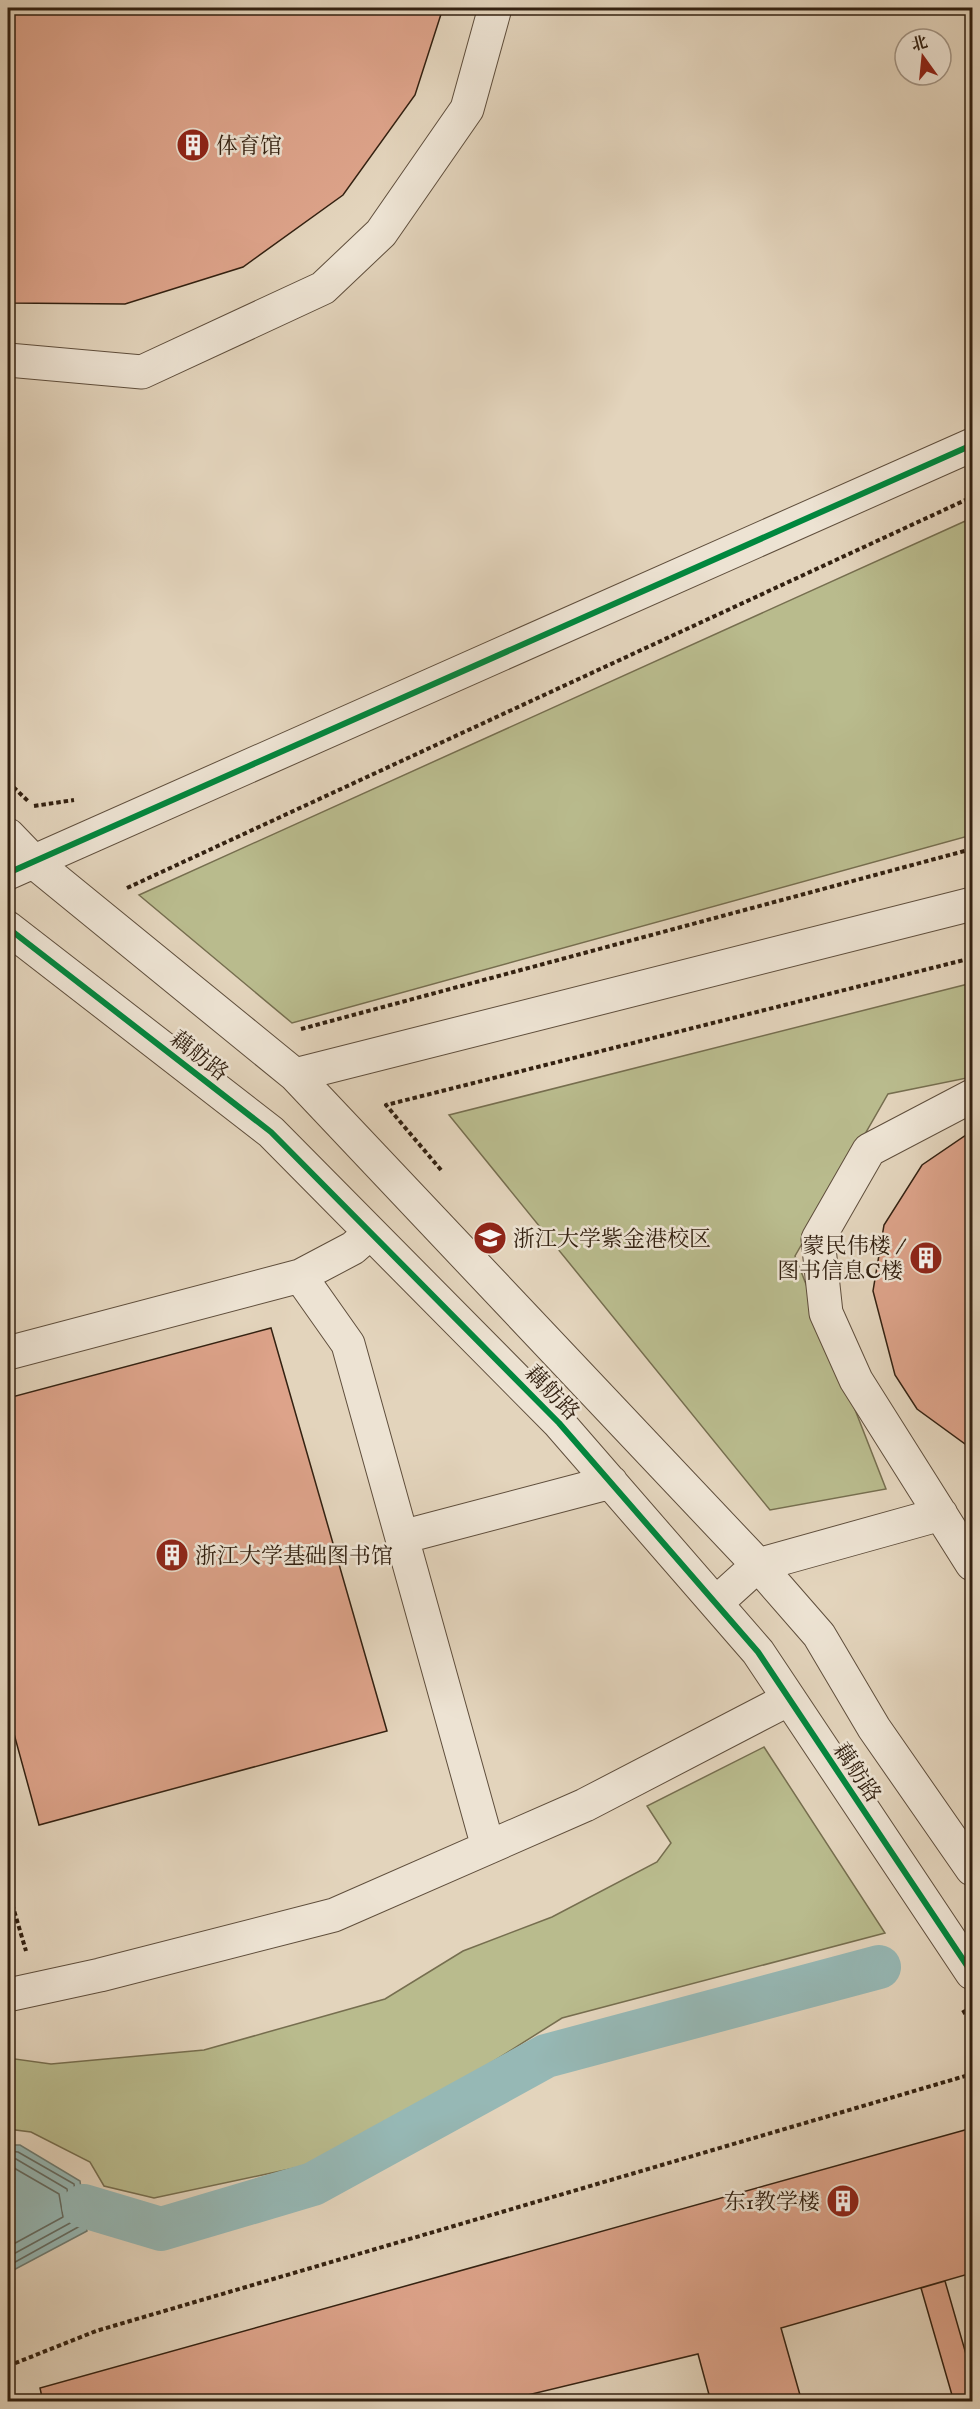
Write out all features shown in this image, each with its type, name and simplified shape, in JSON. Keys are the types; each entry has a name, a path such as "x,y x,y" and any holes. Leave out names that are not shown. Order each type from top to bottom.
{"street":[{"path":"8,360 142,372 323,288 381,233 467,109 495,8"},
{"path":"21,868 972,445"},
{"name":"藕舫路","path":"8,835 21,868 295,1075 758,1566 819,1635 874,1728 972,1869"},
{"path":"295,1075 972,904"},
{"name":"藕舫路","path":"8,928 271,1132 560,1423 758,1652 972,1973"},
{"path":"972,1096 869,1150 818,1239 826,1313 856,1380 972,1564"},
{"path":"8,1353 300,1276 353,1248 370,1233"},
{"path":"300,1276 348,1344 488,1847"},
{"path":"402,1537 611,1482"},
{"path":"716,1603 758,1566 941,1514"},
{"path":"23,1992 334,1915 585,1805 789,1699"}],"path":[{"path":"117,893 972,497"},
{"path":"299,1030 972,849"},
{"path":"386,1105 972,958"},
{"path":"8,1890 23,1992"},
{"path":"960,2005 972,2025"},
{"path":"8,2366 96,2331 972,2074"}],"green space":[{"path":"972,518 972,835 292,1023 139,895"},
{"path":"972,983 972,1077 888,1094 795,1256 886,1489 770,1510 449,1115"},
{"path":"764,1747 885,1933 562,2018 443,2093 304,2166 154,2198 104,2186 90,2162 31,2132 8,2129 8,2058 51,2064 204,2050 385,1999 463,1951 552,1917 657,1862 671,1843 647,1806"}],"water":[{"path":"8,2145 20,2145 80,2181 87,2231 8,2273"}],"building":[{"name":"体育馆","path":"8,8 443,8 415,95 343,195 243,267 125,304 8,303"},
{"name":"蒙民伟楼 / 图书信息C楼","path":"972,1131 972,1449 917,1409 895,1375 873,1291 884,1225 922,1165"},
{"name":"浙江大学基础图书馆","path":"271,1328 387,1731 39,1825 8,1712 8,1398"},
{"name":"东1教学楼","path":"972,2128 972,2273 781,2328 802,2402 711,2402 698,2354 499,2402 43,2402 40,2388"},
{"path":"945,2281 972,2375 972,2402 954,2402 921,2288"}],"waterway":[{"path":"84,2206 161,2229 313,2184 546,2056 879,1967"}],"cycle path":[{"path":"8,873 972,445"},
{"path":"8,928 271,1132 559,1423 758,1652 972,1973"}],"place":[{"name":"体育馆","path":"193,145"},
{"name":"浙江大学紫金港校区","path":"490,1238"},
{"name":"蒙民伟楼 / 图书信息C楼","path":"926,1258"},
{"name":"浙江大学基础图书馆","path":"172,1555"},
{"name":"东1教学楼","path":"843,2201"}]}
